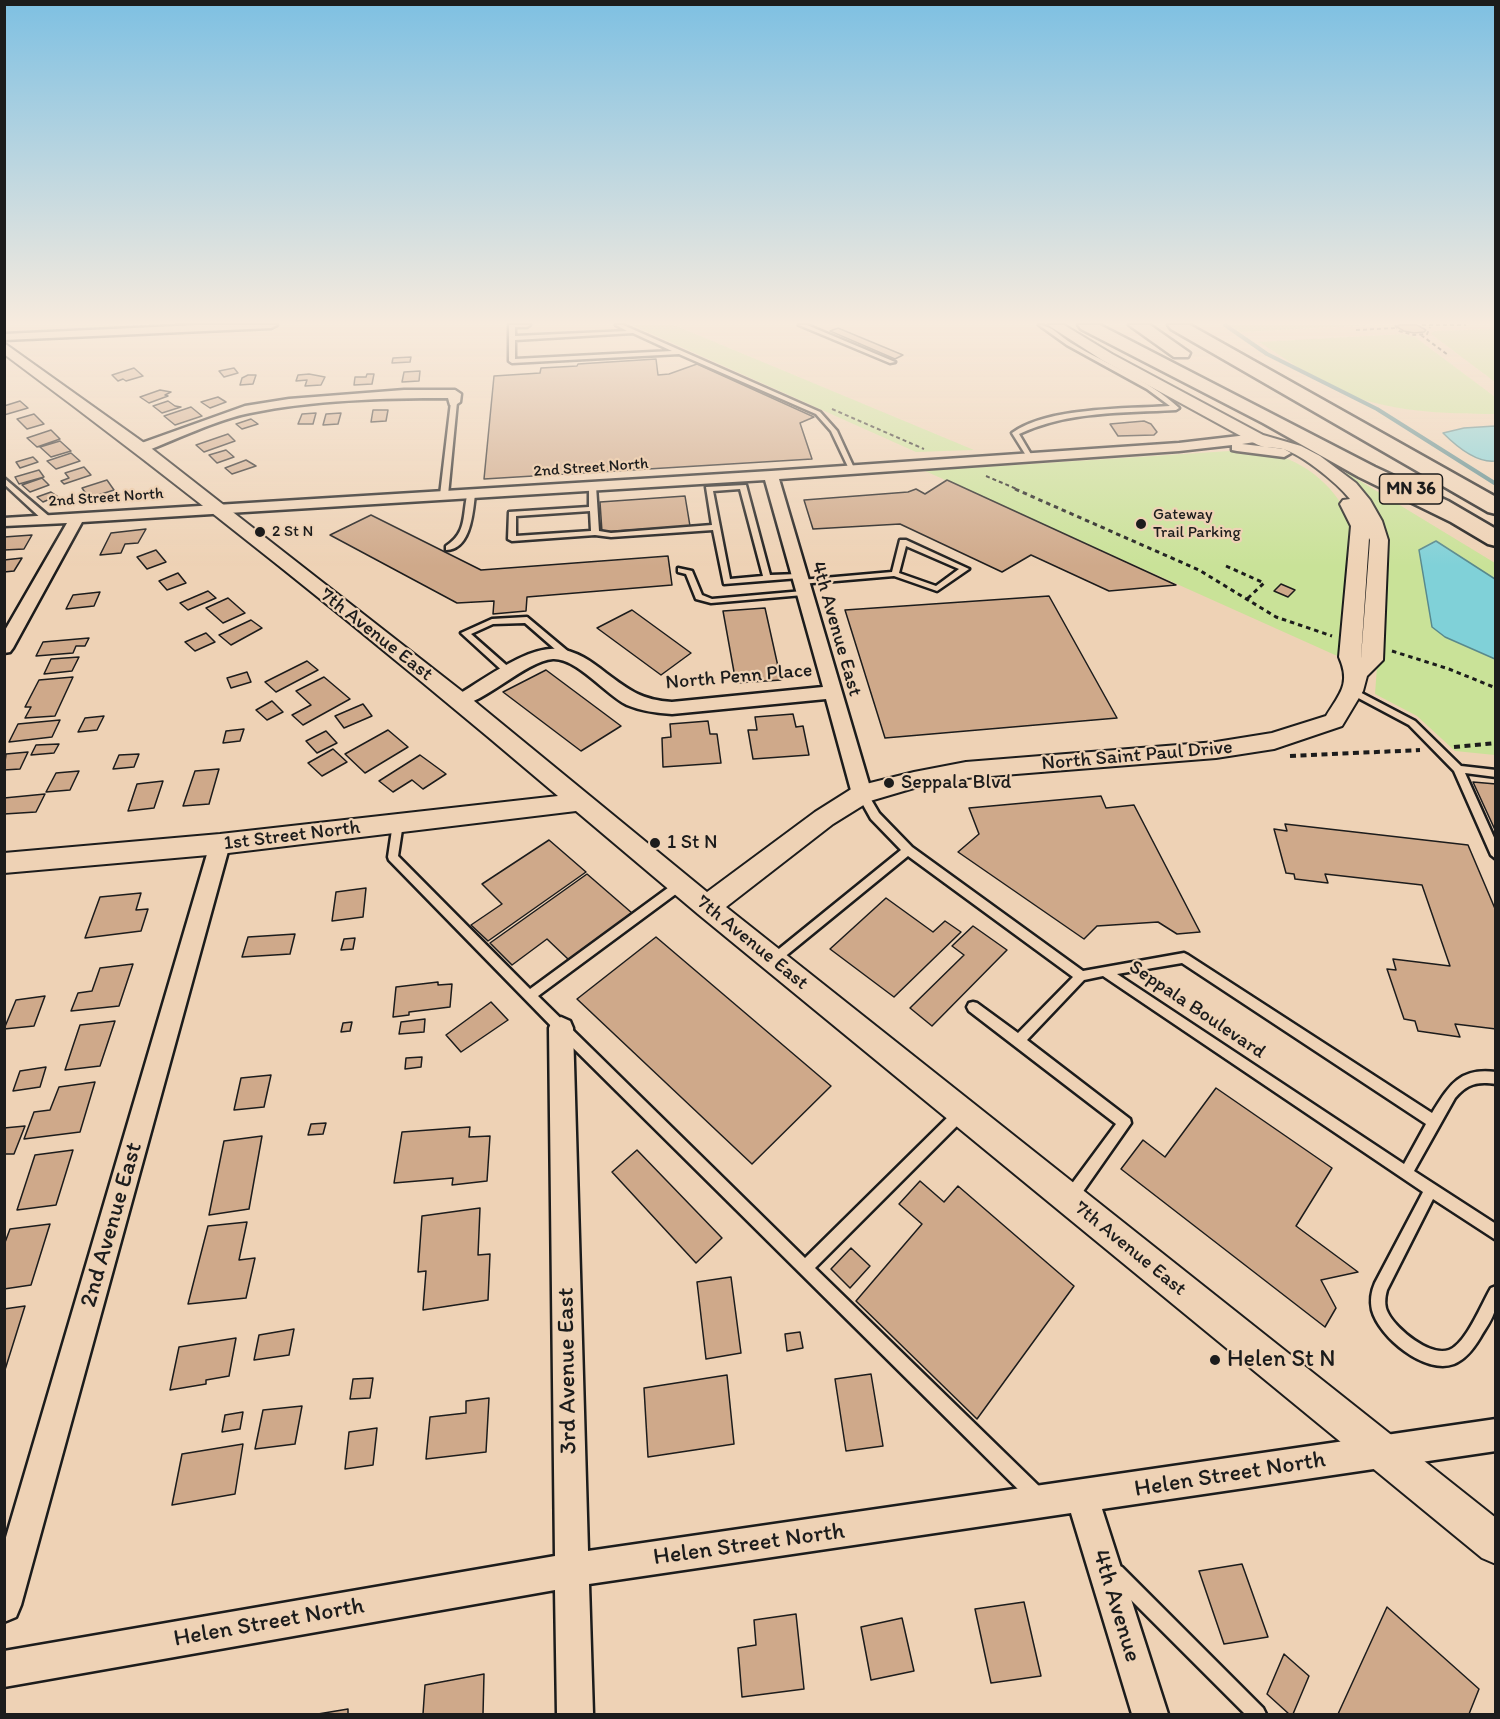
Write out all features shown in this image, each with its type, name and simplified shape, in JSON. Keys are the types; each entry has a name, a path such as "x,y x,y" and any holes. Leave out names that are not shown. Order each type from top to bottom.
{"highway":[{"path":"1243,405 1367,472 1458,517"},
{"name":"MN 36","path":"1268,405 1496,538"},
{"name":"MN 36","path":"1317,405 1494,506"},
{"path":"1333,405 1494,506"}],"street":[{"name":"7th Avenue East","path":"83,405 141,448 460,701 707,907 1496,1544"},
{"path":"141,448 245,410 275,405"},
{"path":"1196,405 1284,453 1330,483 1350,506 1360,526 1350,657 1355,682"},
{"name":"2nd Street North","path":"4,522 592,486 708,484 771,475 851,468 1179,447 1256,438"},
{"name":"North Saint Paul Drive","path":"707,907 824,818 861,794 914,780 966,770 1216,750 1274,741 1334,721 1355,682 1372,660 1379,540 1373,516 1354,492 1328,470 1285,446 1256,438"},
{"name":"2nd Street North","path":"1179,447 1243,447 1284,453"},
{"name":"4th Avenue East","path":"771,475 861,794"},
{"path":"4,648 77,518"},
{"path":"460,701 534,660 551,654 567,655"},
{"name":"North Penn Place","path":"567,655 630,699 648,706 672,708 832,692"},
{"name":"1st Street North","path":"4,863 220,844 579,802"},
{"name":"2nd Avenue East","path":"4,1605 220,844"},
{"name":"3rd Avenue East","path":"561,1028 575,1714"},
{"name":"Helen Street North","path":"4,1669 572,1570 1496,1435"},
{"name":"4th Avenue","path":"1082,1497 1150,1714"}],"lane":[{"path":"444,495 454,405"},
{"path":"800,405 818,413 825,419 839,438 851,468"},
{"path":"1029,456 1015,433 1030,424 1096,412 1176,408 1172,405"},
{"path":"4,480 48,520"},
{"path":"767,578 743,487 708,484 727,582 767,578 801,584"},
{"path":"592,486 595,533"},
{"path":"449,548 459,543 466,532 471,494"},
{"path":"593,509 512,514 512,539 595,533 611,536 717,527"},
{"path":"681,570 689,573 699,597 711,601 801,584 895,574 937,589 964,569 903,542 895,574"},
{"path":"510,673 465,633 492,622 527,620 567,655"},
{"path":"1355,682 1412,723 1458,769 1496,855"},
{"path":"1458,769 1496,774"},
{"path":"861,794 875,816 908,850 1081,976 1019,1041"},
{"path":"398,823 393,857 561,1028 1043,1502"},
{"path":"773,960 908,850"},
{"path":"529,996 680,885"},
{"path":"1104,971 1184,958 1434,1122"},
{"name":"Seppala Boulevard","path":"1081,976 1104,971 1496,1233"},
{"path":"973,1007 1125,1123 1069,1199"},
{"path":"1406,1173 1455,1087 1467,1078 1486,1076 1496,1078"},
{"path":"805,1268 962,1113"},
{"path":"1431,1190 1380,1288 1377,1299 1383,1319 1403,1342 1436,1358 1452,1357 1466,1346 1496,1293"},
{"path":"1101,1558 1257,1714"}],"path":[{"path":"823,405 1198,570 1293,625 1352,641"},
{"path":"1226,566 1264,583 1247,599"},
{"path":"1372,646 1416,657 1496,688"},
{"path":"1289,756 1308,757 1496,743"}],"green space":[{"path":"811,405 867,405 974,450 916,452"},
{"path":"1386,405 1495,405 1495,414 1455,413"},
{"path":"1229,451 1264,453 1289,459 1314,474 1343,506 1353,532 1344,659 925,471"},
{"path":"1347,473 1495,563 1495,755 1455,751 1417,716 1375,694 1386,544 1380,521 1370,504 1340,474"}],"water":[{"path":"1495,426 1495,461 1474,456 1460,448 1443,433 1464,428"},
{"path":"1436,541 1495,579 1495,659 1445,637 1432,627 1419,550"}],"building":[{"path":"25,405 28,408 4,415 4,406"},
{"path":"174,405 181,407 162,413 153,406"},
{"path":"491,405 788,405 814,417 800,423 812,459 484,479"},
{"path":"191,407 202,416 175,425 164,416"},
{"path":"373,410 388,410 386,421 371,422"},
{"path":"316,413 313,424 298,424 302,414"},
{"path":"341,413 338,424 323,425 326,414"},
{"path":"34,414 44,424 27,429 17,419"},
{"path":"251,419 258,424 242,429 236,424"},
{"path":"1144,421 1151,424 1157,432 1154,435 1118,436 1110,424"},
{"path":"51,430 60,439 37,447 27,438"},
{"path":"228,434 235,441 204,452 196,445"},
{"path":"60,441 71,451 51,457 40,447"},
{"path":"226,450 234,457 217,463 209,455"},
{"path":"71,453 80,461 56,469 47,461"},
{"path":"33,457 38,462 20,468 16,462"},
{"path":"246,460 256,466 232,474 225,468"},
{"path":"84,467 91,475 64,484 61,481 69,478 65,473"},
{"path":"39,470 44,477 19,484 15,477"},
{"path":"42,478 49,485 30,492 22,485"},
{"path":"107,480 114,490 89,498 82,488"},
{"path":"947,480 1176,585 1109,591 1031,555 1002,572 900,524 813,529 804,500 908,492 916,489 925,494"},
{"path":"51,492 57,496 43,502 37,497"},
{"path":"685,496 690,526 602,532 600,502"},
{"path":"371,515 481,570 668,556 672,585 527,597 526,611 493,614 494,601 457,603 330,535"},
{"path":"146,529 138,543 125,544 121,553 100,555 111,533"},
{"path":"32,535 24,549 4,550 4,537"},
{"path":"156,550 166,562 147,569 137,557"},
{"path":"22,558 14,571 4,572 4,560"},
{"path":"178,573 186,583 167,590 159,581"},
{"path":"1281,584 1295,590 1288,597 1274,591"},
{"path":"208,591 216,598 188,610 180,603"},
{"path":"100,592 94,606 66,609 73,595"},
{"path":"1049,596 1117,718 885,738 845,610"},
{"path":"228,598 245,613 223,623 206,608"},
{"path":"765,608 781,680 736,683 723,611"},
{"path":"632,610 691,653 661,675 597,628"},
{"path":"251,620 262,628 231,645 219,635"},
{"path":"206,633 215,642 195,651 185,642"},
{"path":"89,638 85,646 76,646 73,653 36,656 43,642"},
{"path":"79,657 72,671 44,674 51,659"},
{"path":"307,661 318,670 276,692 265,682"},
{"path":"546,670 621,726 581,751 503,692"},
{"path":"247,672 251,682 231,688 227,678"},
{"path":"73,677 55,716 25,718 31,707 25,707 39,680"},
{"path":"324,677 350,699 303,725 292,715 311,705 296,691"},
{"path":"272,701 283,712 267,720 256,710"},
{"path":"363,704 372,716 344,728 335,716"},
{"path":"793,714 796,727 803,726 809,755 753,759 748,730 757,730 755,717"},
{"path":"104,716 97,730 78,732 85,718"},
{"path":"60,720 52,737 9,742 18,724"},
{"path":"708,721 710,734 717,734 721,763 663,767 662,738 671,737 670,724"},
{"path":"244,729 240,741 223,743 226,731"},
{"path":"388,730 408,747 365,773 345,754"},
{"path":"326,731 337,743 317,753 306,741"},
{"path":"59,744 54,753 31,755 36,745"},
{"path":"333,749 347,762 322,776 308,763"},
{"path":"28,752 20,769 4,770 6,754"},
{"path":"139,754 134,767 113,769 119,755"},
{"path":"420,755 446,774 423,789 412,780 393,792 379,781"},
{"path":"219,769 209,804 183,806 195,771"},
{"path":"79,771 70,790 46,792 56,773"},
{"path":"163,781 154,808 128,811 137,784"},
{"path":"1473,782 1496,784 1496,832"},
{"path":"45,794 36,812 4,814 4,798"},
{"path":"1101,796 1106,808 1134,805 1200,932 1177,934 1158,922 1097,926 1084,939 958,852 979,834 969,808"},
{"path":"1285,824 1468,845 1496,911 1496,1029 1455,1024 1460,1037 1418,1031 1415,1021 1404,1019 1387,969 1396,970 1393,959 1450,966 1422,885 1325,874 1328,883 1295,879 1294,874 1286,873 1274,829 1287,831"},
{"path":"549,840 586,872 488,941 471,925 502,904 482,884"},
{"path":"587,874 632,913 569,960 547,939 512,965 490,943"},
{"path":"366,888 363,917 332,921 336,892"},
{"path":"141,893 136,910 148,909 141,931 85,938 100,897"},
{"path":"886,898 933,932 945,921 961,932 894,997 830,949"},
{"path":"973,926 1007,950 932,1026 910,1008 964,955 952,946"},
{"path":"295,934 290,954 242,957 248,937"},
{"path":"656,937 831,1086 752,1164 577,999"},
{"path":"355,938 353,949 341,950 344,939"},
{"path":"133,964 119,1006 71,1011 78,993 92,991 100,968"},
{"path":"438,982 438,985 452,984 450,1007 409,1012 409,1015 393,1017 396,987"},
{"path":"45,996 34,1026 4,1029 16,1000"},
{"path":"491,1002 508,1020 461,1052 446,1035"},
{"path":"425,1019 424,1032 399,1034 401,1022"},
{"path":"115,1021 100,1066 65,1070 80,1025"},
{"path":"352,1022 350,1031 341,1032 343,1023"},
{"path":"422,1057 421,1067 405,1069 406,1058"},
{"path":"46,1067 40,1087 13,1091 20,1071"},
{"path":"271,1075 264,1107 234,1110 241,1078"},
{"path":"95,1082 80,1132 24,1139 34,1112 50,1110 59,1087"},
{"path":"1216,1088 1332,1168 1296,1226 1358,1272 1321,1280 1336,1308 1325,1327 1121,1169 1143,1140 1165,1157"},
{"path":"326,1123 323,1134 308,1135 311,1124"},
{"path":"25,1126 14,1154 4,1154 4,1128"},
{"path":"470,1127 469,1137 490,1136 487,1181 452,1185 453,1178 394,1183 402,1132"},
{"path":"262,1136 249,1209 209,1215 224,1141"},
{"path":"73,1150 56,1205 17,1210 35,1155"},
{"path":"637,1150 722,1238 696,1263 612,1172"},
{"path":"920,1181 944,1202 958,1186 1074,1286 977,1419 856,1301 922,1224 899,1204"},
{"path":"480,1208 478,1255 490,1254 488,1300 423,1310 426,1271 418,1272 422,1216"},
{"path":"247,1222 239,1260 255,1258 246,1298 188,1304 208,1226"},
{"path":"50,1224 31,1285 4,1289 4,1245 10,1229"},
{"path":"851,1248 870,1266 850,1288 831,1269"},
{"path":"731,1277 741,1353 706,1359 697,1282"},
{"path":"25,1306 4,1373 4,1309"},
{"path":"294,1329 289,1355 254,1360 259,1335"},
{"path":"800,1332 803,1348 787,1351 785,1334"},
{"path":"236,1338 229,1376 206,1380 206,1384 170,1390 179,1347"},
{"path":"871,1374 883,1446 846,1451 835,1379"},
{"path":"727,1375 734,1444 648,1457 644,1388"},
{"path":"373,1378 370,1398 350,1399 353,1379"},
{"path":"489,1398 486,1452 426,1459 430,1417 466,1413 466,1401"},
{"path":"302,1406 295,1444 255,1449 263,1410"},
{"path":"243,1412 240,1429 222,1432 225,1415"},
{"path":"377,1428 373,1465 345,1469 349,1432"},
{"path":"243,1444 235,1494 172,1505 182,1454"},
{"path":"1242,1564 1268,1637 1224,1644 1199,1571"},
{"path":"1024,1602 1041,1676 991,1683 975,1609"},
{"path":"1387,1607 1479,1689 1469,1714 1338,1714"},
{"path":"796,1614 804,1689 742,1697 738,1648 756,1645 754,1620"},
{"path":"902,1618 914,1671 871,1680 861,1627"},
{"path":"1284,1654 1309,1676 1293,1714 1289,1714 1267,1694"},
{"path":"484,1674 483,1714 423,1714 425,1685"},
{"path":"348,1709 348,1714 318,1714"}],"waterway":[{"path":"1369,405 1496,484"}],"place":[{"name":"Gateway Trail Parking","path":"1141,524"},
{"name":"2 St N","path":"260,532"},
{"name":"Seppala Blvd","path":"889,783"},
{"name":"1 St N","path":"655,843"},
{"name":"Helen St N","path":"1215,1360"}]}
